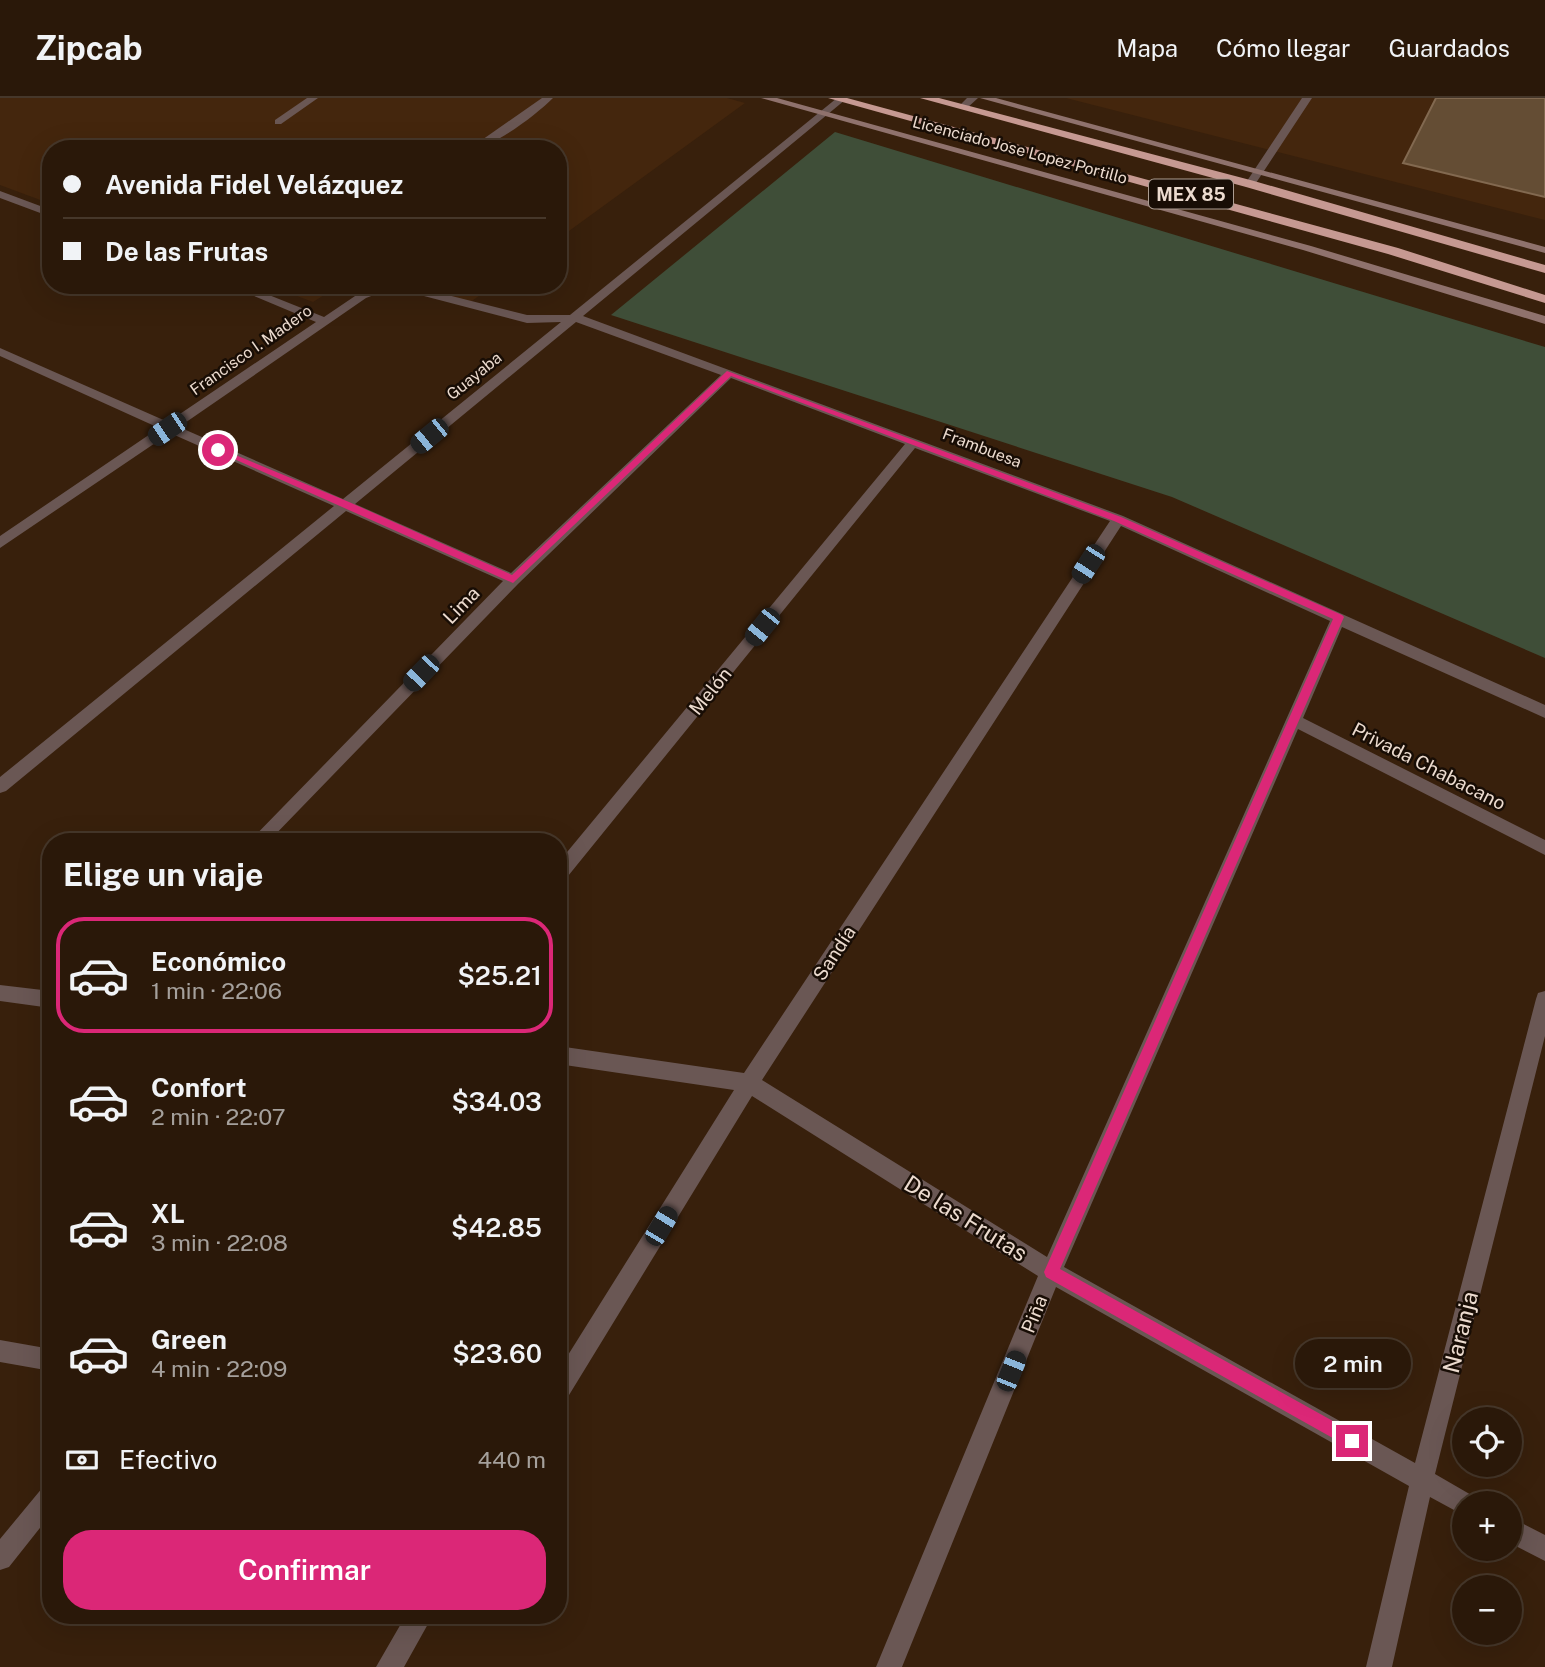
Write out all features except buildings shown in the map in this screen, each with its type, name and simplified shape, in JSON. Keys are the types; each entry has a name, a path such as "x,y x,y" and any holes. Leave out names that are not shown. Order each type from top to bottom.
{"highway":[{"name":"Licenciado Jose Lopez Portillo","path":"926,98 1250,184 1545,269"},
{"name":"Licenciado Jose Lopez Portillo","path":"837,99 1380,247 1545,299"}],"street":[{"path":"278,122 313,98"},
{"path":"487,140 548,98"},
{"name":"Licenciado Jose Lopez Portillo","path":"766,98 1294,244 1545,320"},
{"path":"963,107 973,98"},
{"path":"985,98 1260,170 1545,250"},
{"name":"Guayaba","path":"0,786 824,114 837,99"},
{"path":"1250,184 1303,99"},
{"path":"0,194 42,210"},
{"path":"256,294 324,321"},
{"name":"Francisco I. Madero","path":"0,543 367,294"},
{"name":"Frambuesa","path":"435,294 527,319 587,320 915,441 1118,519 1545,712"},
{"path":"0,352 167,429 346,504 513,580"},
{"name":"Lima","path":"266,833 513,580 730,373"},
{"name":"Melón","path":"567,865 915,441"},
{"name":"Sandía","path":"567,1377 748,1083 1118,519"},
{"name":"Piña","path":"889,1667 1051,1272 1339,617"},
{"name":"Privada Chabacano","path":"1294,721 1545,848"},
{"path":"0,993 42,999"},
{"name":"Naranja","path":"1379,1667 1422,1480 1545,999"},
{"name":"De las Frutas","path":"567,1056 748,1083 1051,1272 1452,1497"},
{"path":"0,1351 42,1358"},
{"path":"0,1558 42,1506"},
{"path":"1522,1536 1545,1549"},
{"path":"389,1667 415,1624"}],"shaded area":[{"path":"0,98 727,98 745,103 567,232 567,140 42,140 42,201 0,185"},
{"path":"1066,98 1545,98 1545,220"},
{"path":"292,294 326,294 313,302"},
{"path":"440,294 482,294 469,303"}],"green space":[{"path":"835,132 1545,347 1545,658 1172,497 611,315"}],"route":[{"path":"218,450 346,504 513,580 730,373 1118,519 1339,617 1051,1272 1352,1441"}]}
